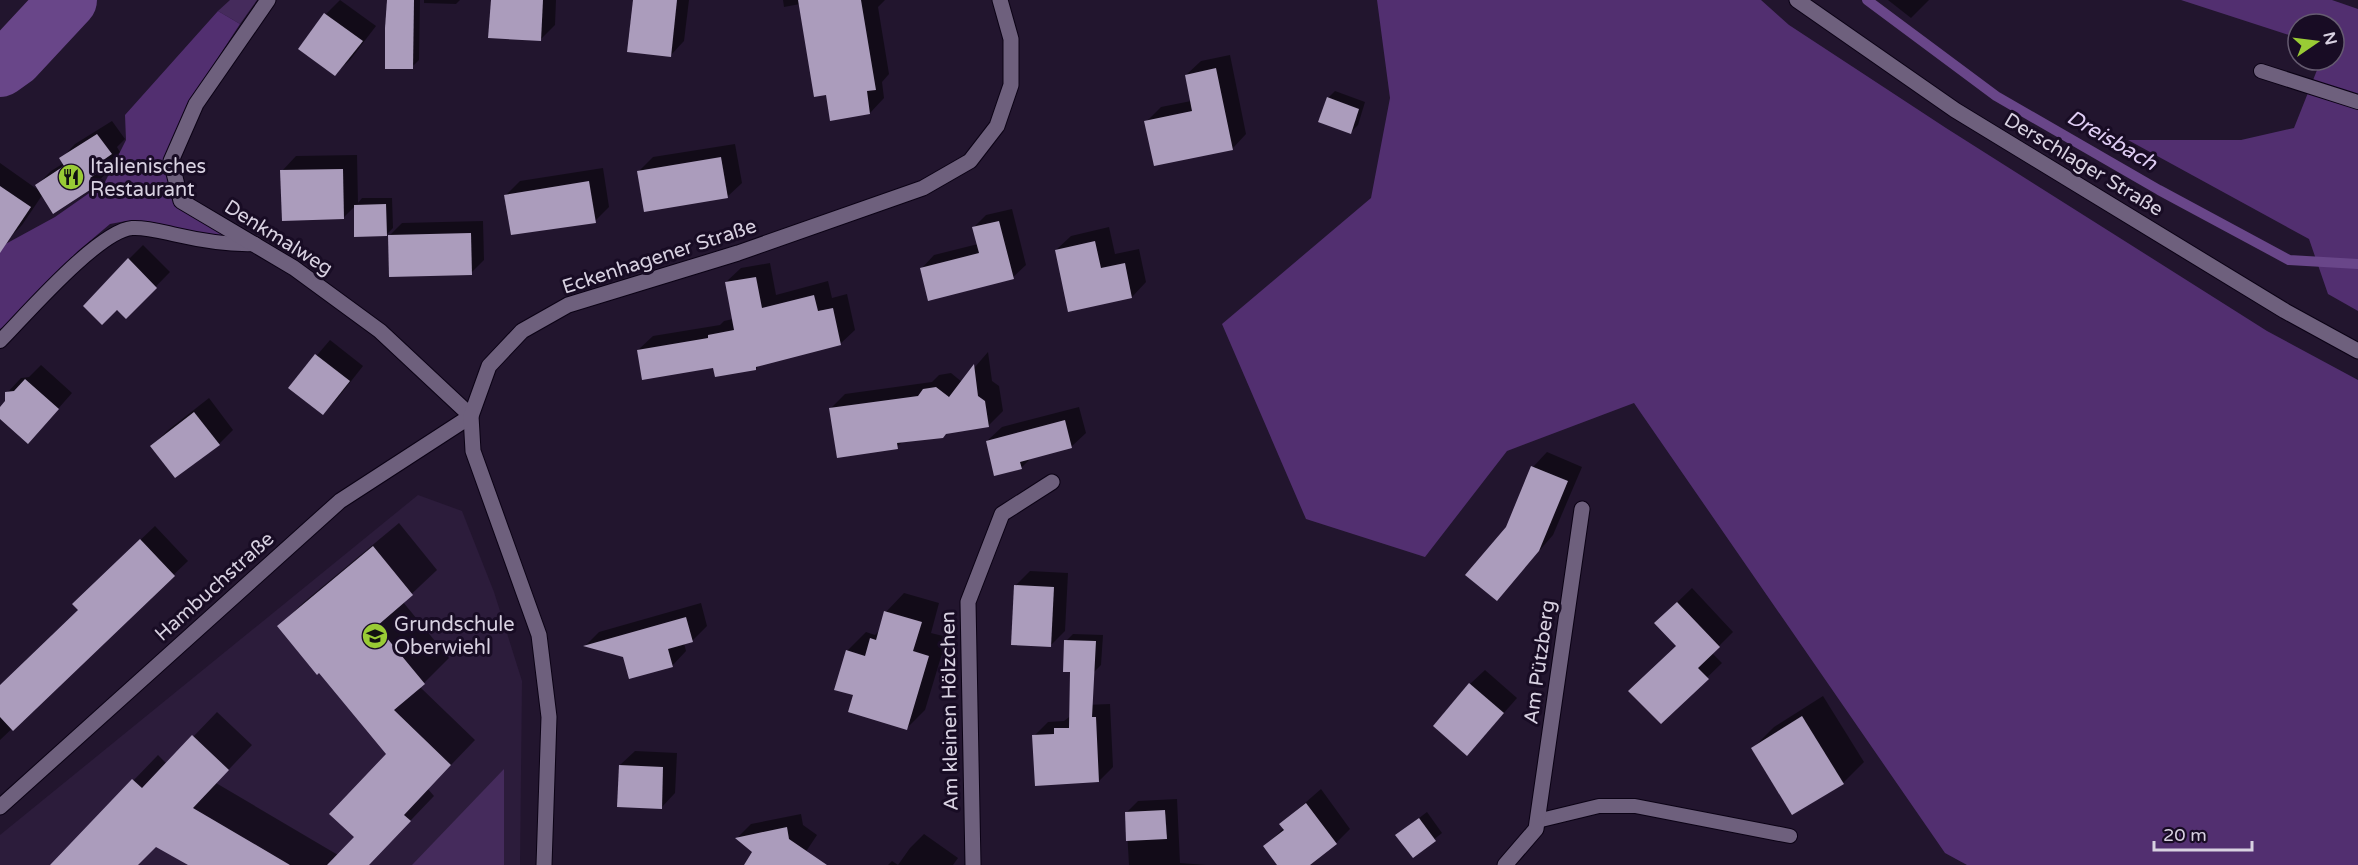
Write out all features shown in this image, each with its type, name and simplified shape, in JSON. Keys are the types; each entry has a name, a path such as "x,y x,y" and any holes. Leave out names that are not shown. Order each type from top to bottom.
{"street":[{"name":"Denkmalweg","path":"268,0 196,104 171,161 182,201 294,268 380,331 471,416"},
{"name":"Eckenhagener Straße","path":"544,865 549,717 539,635 473,451 471,416 489,366 522,331 568,305 738,253 923,188 970,161 998,126 1011,85 1011,39 1000,0"},
{"name":"Derschlager Straße","path":"1797,0 1955,110 2285,310 2358,351"},
{"name":"Hambuchstraße","path":"0,807 340,501 471,416"},
{"name":"Am kleinen Hölzchen","path":"973,865 968,602 1002,514 1052,483"},
{"name":"Am Pützberg","path":"1505,865 1536,829 1582,509"}],"lane":[{"path":"2261,71 2358,102"},
{"path":"0,341 63,277 101,243 120,231 131,228 145,229 220,244 255,244"},
{"path":"1537,821 1599,806 1635,806 1790,837"}],"shaded area":[{"path":"230,0 257,0 240,24 218,11"},
{"path":"1377,0 1761,0 1789,25 1946,128 2267,331 2358,380 2358,865 1967,865 1945,853 1634,403 1507,451 1425,557 1306,519 1222,324 1371,198 1390,98"},
{"path":"2181,0 2332,0 2358,9 2358,311 2328,294 2309,239 2128,140 2241,140 2294,128 2316,72 2346,72 2346,12 2286,12 2286,34"},
{"path":"218,11 240,24 187,105 168,156 169,182 223,234 219,238 152,222 126,221 110,224 78,251 8,324 0,329 0,247 55,217 105,182 126,140 125,115"},
{"name":"Grundschule Oberwiehl","path":"418,495 462,511 494,592 522,681 520,865 0,865 0,835"},
{"path":"504,769 504,865 412,865"}],"building":[{"path":"387,0 414,0 413,69 385,69"},
{"path":"491,0 543,0 541,41 488,38"},
{"path":"633,0 677,0 671,57 627,52"},
{"path":"798,0 861,0 876,90 867,91 870,114 830,121 826,95 814,97"},
{"path":"324,13 363,41 335,76 298,49"},
{"path":"1216,68 1233,150 1154,166 1144,121 1192,111 1185,75"},
{"path":"1327,97 1359,109 1351,134 1318,122"},
{"path":"97,134 112,154 102,161 106,167 90,178 96,186 53,214 35,185 64,166 59,158"},
{"path":"721,157 728,198 644,212 637,171"},
{"path":"343,169 344,219 282,221 280,170"},
{"path":"589,181 596,223 511,235 504,195"},
{"path":"0,186 31,207 0,253"},
{"path":"386,204 387,236 354,237 354,205"},
{"path":"999,221 1014,279 928,301 920,268 979,253 972,227"},
{"path":"471,233 472,275 389,277 388,235"},
{"path":"1095,241 1101,268 1125,263 1132,298 1068,312 1055,250"},
{"path":"128,258 157,288 126,319 117,310 102,325 83,306"},
{"path":"756,277 762,308 814,295 818,311 833,308 841,345 756,367 756,370 715,377 713,368 642,380 637,350 708,338 708,335 734,330 725,282"},
{"path":"315,354 350,381 323,415 288,388"},
{"path":"974,364 978,396 985,401 989,427 946,434 943,438 897,443 898,449 837,458 829,408 918,396 923,389 936,387 949,397"},
{"path":"25,379 59,409 28,444 0,419 0,407 5,401 5,392 14,391"},
{"path":"194,412 220,445 175,478 150,446"},
{"path":"1065,420 1072,448 1020,462 1022,469 994,476 986,441"},
{"path":"1531,466 1568,481 1539,551 1497,601 1465,575 1506,527"},
{"path":"140,539 175,576 13,731 0,717 0,685 78,610 72,604"},
{"path":"373,546 413,595 377,626 425,684 394,710 451,765 404,815 411,821 369,865 327,865 354,837 329,814 386,754 277,626"},
{"path":"1014,585 1054,587 1051,647 1011,645"},
{"path":"1677,602 1720,647 1698,668 1709,679 1661,724 1628,691 1676,646 1654,623"},
{"path":"884,611 922,622 913,651 929,656 907,730 848,712 853,695 834,690 846,650 865,656 870,638 876,640"},
{"path":"686,617 693,642 668,649 673,667 629,679 623,657 583,646"},
{"path":"1064,640 1096,641 1092,717 1096,717 1099,782 1035,786 1032,735 1054,734 1054,728 1069,728 1070,672 1063,672"},
{"path":"1469,683 1504,713 1467,756 1433,726"},
{"path":"1802,716 1844,784 1792,815 1751,748"},
{"path":"192,735 229,770 193,808 290,865 188,865 156,847 138,865 50,865 132,779 142,788"},
{"path":"619,765 663,767 662,809 617,807"},
{"path":"1306,803 1337,844 1310,865 1277,865 1263,846 1284,830 1279,824"},
{"path":"1165,810 1167,839 1126,841 1125,812"},
{"path":"1419,818 1436,841 1413,858 1395,835"},
{"path":"787,827 789,839 827,865 744,865 752,852 735,838"}],"waterway":[{"path":"0,68 14,58 68,0"},
{"name":"Dreisbach","path":"1867,0 1996,96 2159,190 2289,260 2358,264"}],"place":[{"name":"Italienisches Restaurant","path":"71,177"},
{"name":"Grundschule Oberwiehl","path":"375,636"}]}
